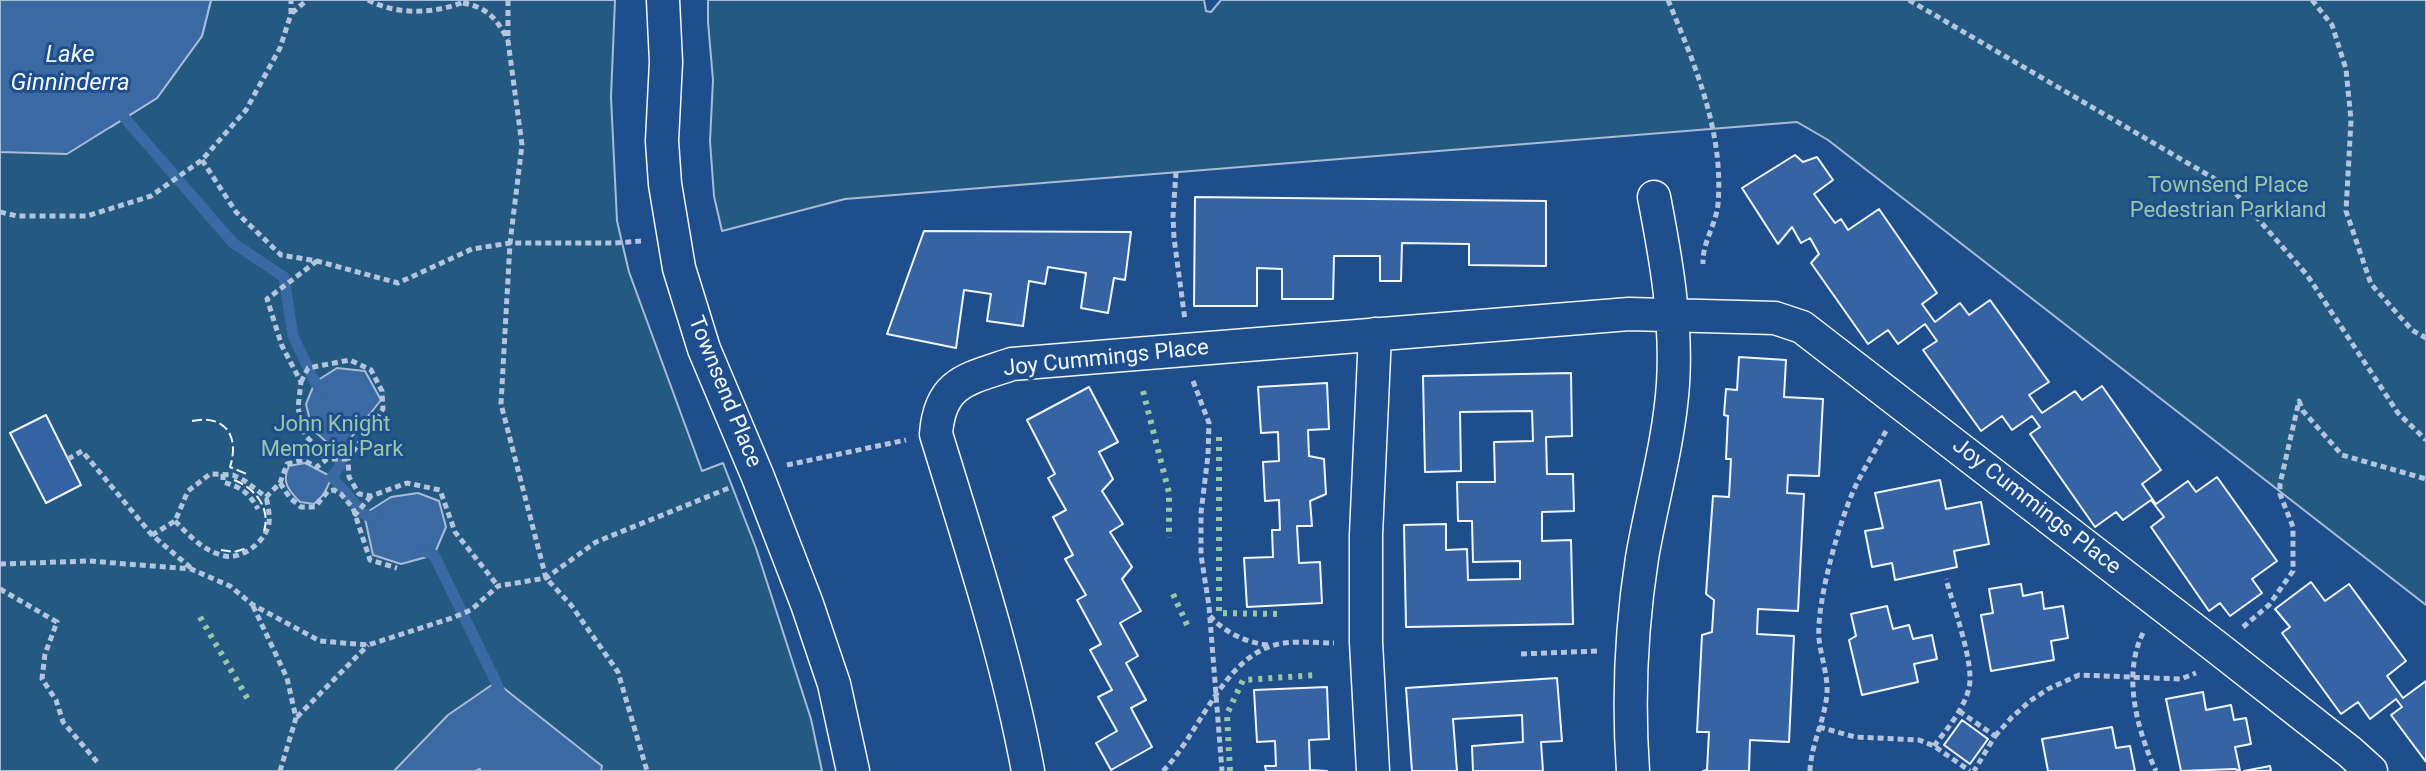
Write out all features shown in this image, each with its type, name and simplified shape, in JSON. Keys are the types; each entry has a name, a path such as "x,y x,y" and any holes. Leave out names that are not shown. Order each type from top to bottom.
{"street":[{"name":"Townsend Place","path":"663,0 666,62 662,141 665,184 679,268 704,349 751,459 812,617 834,684 853,771"},
{"path":"1633,771 1632,649 1643,556 1669,422 1673,384 1673,315 1654,197"},
{"name":"Joy Cummings Place","path":"936,434 938,413 950,390 1012,364 1629,314 1775,318 1802,327 2219,649 2371,771"},
{"path":"1373,771 1366,642 1366,535 1375,334"},
{"path":"936,434 983,587 1022,736 1028,771"}],"path":[{"path":"0,212 17,216 87,216 151,196 202,160 246,110 280,48 291,14 291,0"},
{"path":"291,14 307,0"},
{"path":"368,0 402,11 429,11 468,0"},
{"path":"508,0 508,41 522,145 510,243 501,404 546,578 571,605 618,672 647,771"},
{"path":"1668,0 1701,78 1717,159 1718,206 1702,254 1705,316"},
{"path":"1909,0 2232,189 2307,275 2398,413 2426,440"},
{"path":"2312,0 2332,25 2346,69 2351,120 2346,211 2371,284 2412,330 2426,338"},
{"path":"461,3 479,6 498,21 508,41"},
{"path":"202,160 236,212 281,255 317,261 398,283 472,249 510,243 614,243 674,236"},
{"path":"1176,172 1174,238 1190,368 1209,423 1201,513 1202,572 1210,616 1222,771"},
{"path":"301,382 282,346 267,299 317,261"},
{"path":"330,459 305,435 298,408 301,382 308,368 350,360 371,370 382,391 383,409 348,459 349,477 359,494 371,496 407,483 440,490 455,532 498,586"},
{"path":"1819,727 1855,737 1919,740 1972,771 1995,736 2030,701 2062,681 2094,674 2181,679 2198,672 2229,638 2269,605 2293,571 2293,527 2280,494 2280,484 2299,401 2303,411 2342,455 2426,479"},
{"path":"1810,771 1811,754 1827,694 1819,638 1823,600 1831,559 1855,487 1887,430 1875,422"},
{"path":"786,466 936,434"},
{"path":"68,459 82,451 152,535 191,569 230,586 253,605 320,641 368,645 471,610 498,586 546,578 596,542 711,495"},
{"path":"266,497 280,483 287,464 303,460 317,467 330,459 348,459"},
{"path":"152,535 175,521 188,491 210,474 233,475 266,497 269,524 261,541 246,552 225,557 199,545 175,521"},
{"path":"223,474 223,482 242,489 258,509"},
{"path":"280,483 301,507 315,507 328,491 341,494 353,508 370,560 397,568"},
{"path":"354,516 371,496"},
{"path":"0,564 89,561 191,569"},
{"path":"1934,746 1959,711 1969,690 1971,673 1946,579"},
{"path":"0,589 57,622 45,654 42,679 56,700 63,722 98,763"},
{"path":"253,605 287,678 296,718"},
{"path":"1210,616 1246,640 1275,645"},
{"path":"2145,628 2134,652 2132,678 2145,746 2156,771"},
{"path":"1163,771 1216,695 1246,660 1266,647 1366,642"},
{"path":"280,771 296,718 368,645"},
{"path":"1521,654 1632,649"},
{"path":"1959,711 1995,736"}],"green space":[{"name":"John Knight Memorial Park","path":"211,0 615,0 611,97 617,221 629,272 702,471 723,463 756,548 811,719 822,771 0,771 0,145 111,127 157,98 202,36"},
{"name":"Townsend Place Pedestrian Parkland","path":"708,0 1204,0 1206,11 1211,12 1221,0 2426,0 2426,605 1828,140 1797,122 845,199 722,231 714,196 710,141 713,80"}],"water":[{"name":"Lake Ginninderra","path":"0,0 211,0 202,36 157,98 67,154 0,152"},
{"path":"337,368 365,371 381,400 339,453 312,429 306,404 315,382"},
{"path":"305,463 332,477 324,494 314,504 300,502 286,482 289,466"},
{"path":"418,493 439,501 446,527 434,555 401,564 373,555 364,514 391,497"},
{"path":"496,682 602,766 601,771 394,771 448,715"}],"building":[{"path":"1795,155 1803,162 1817,157 1833,180 1814,194 1835,223 1841,219 1848,230 1879,209 1937,293 1922,304 1935,322 1960,303 1969,315 1990,300 2049,382 2029,395 2042,413 2075,391 2082,400 2102,386 2161,470 2142,484 2156,504 2188,481 2196,492 2217,477 2277,561 2252,579 2262,593 2230,616 2220,603 2209,611 2151,527 2164,517 2151,500 2123,520 2116,512 2095,527 2030,434 2040,427 2032,416 2012,430 2002,416 1981,431 1923,350 1937,341 1925,324 1898,344 1888,330 1868,344 1811,263 1819,254 1810,238 1801,243 1792,227 1778,244 1742,188"},
{"path":"1195,197 1546,201 1546,266 1469,265 1469,244 1402,243 1401,281 1380,281 1380,256 1334,256 1333,299 1282,299 1282,269 1257,268 1257,306 1194,306"},
{"path":"924,231 1131,232 1125,280 1114,278 1108,313 1081,308 1086,273 1048,267 1045,284 1029,281 1023,326 987,321 991,294 964,290 956,348 887,334"},
{"path":"1739,357 1786,360 1784,397 1823,399 1819,476 1788,475 1787,493 1804,494 1798,611 1758,609 1757,634 1794,636 1789,742 1750,740 1749,771 1703,771 1707,770 1709,732 1697,732 1702,635 1712,632 1714,600 1706,594 1713,496 1729,497 1731,459 1726,459 1728,416 1724,415 1726,389 1737,390"},
{"path":"1571,373 1572,436 1546,437 1547,474 1573,474 1574,511 1542,512 1542,541 1571,540 1573,624 1406,627 1404,525 1446,524 1446,550 1467,549 1468,580 1520,579 1520,561 1473,562 1472,521 1458,521 1457,482 1495,482 1494,442 1533,441 1532,411 1460,412 1461,471 1425,472 1423,376"},
{"path":"1327,383 1329,429 1308,430 1309,456 1324,459 1326,494 1310,501 1312,526 1297,526 1299,563 1320,562 1322,603 1247,607 1244,558 1273,557 1272,530 1280,530 1279,500 1265,501 1263,462 1279,461 1278,432 1261,433 1258,387"},
{"path":"1089,387 1118,442 1099,452 1113,479 1102,491 1123,524 1110,532 1132,567 1122,579 1141,611 1120,623 1138,656 1126,663 1146,700 1131,708 1152,747 1111,770 1096,743 1117,731 1098,697 1112,690 1090,650 1101,644 1077,600 1086,595 1065,559 1073,555 1053,517 1066,510 1048,478 1055,474 1027,420"},
{"path":"46,415 81,485 46,503 10,433"},
{"path":"1940,480 1946,509 1981,502 1989,544 1954,551 1957,567 1895,580 1892,563 1872,567 1865,531 1883,528 1875,493"},
{"path":"2311,582 2325,601 2349,584 2406,661 2387,676 2403,698 2426,681 2426,762 2391,715 2402,707 2396,699 2370,719 2358,702 2341,714 2282,633 2290,627 2275,609"},
{"path":"2021,584 2023,596 2042,592 2044,609 2063,606 2068,638 2051,641 2054,660 1991,671 1981,615 1993,613 1989,589"},
{"path":"1887,606 1893,629 1909,625 1913,639 1932,635 1937,659 1914,664 1918,682 1862,695 1849,640 1856,636 1851,614"},
{"path":"1557,678 1562,741 1541,742 1543,771 1473,771 1472,746 1523,742 1522,715 1453,719 1457,771 1412,771 1406,688"},
{"path":"1327,687 1329,739 1309,740 1310,770 1327,771 1266,771 1265,766 1276,766 1275,741 1257,742 1254,690"},
{"path":"2203,692 2206,710 2231,705 2234,720 2246,718 2251,744 2235,747 2240,771 2181,771 2166,699"},
{"path":"1962,720 1988,739 1970,764 1944,745"},
{"path":"2112,727 2116,748 2130,746 2135,771 2048,771 2042,739"},
{"path":"2270,766 2271,771 2244,771"}],"waterway":[{"path":"117,109 233,243 284,277 293,336 323,392"},
{"path":"339,441 340,466 332,477 364,514 375,519"},
{"path":"421,550 434,555 500,693"}],"hedge":[{"path":"1143,391 1169,493 1169,538"},
{"path":"1219,437 1219,613 1282,614"},
{"path":"1173,594 1188,627"},
{"path":"200,617 249,701"},
{"path":"1230,771 1227,714 1243,680 1317,675"}],"fence":[{"path":"192,421 221,424 231,437 233,446 230,467 249,475"},
{"path":"234,480 249,488 260,500 265,514 264,531"},
{"path":"221,550 234,552 248,548"}]}
